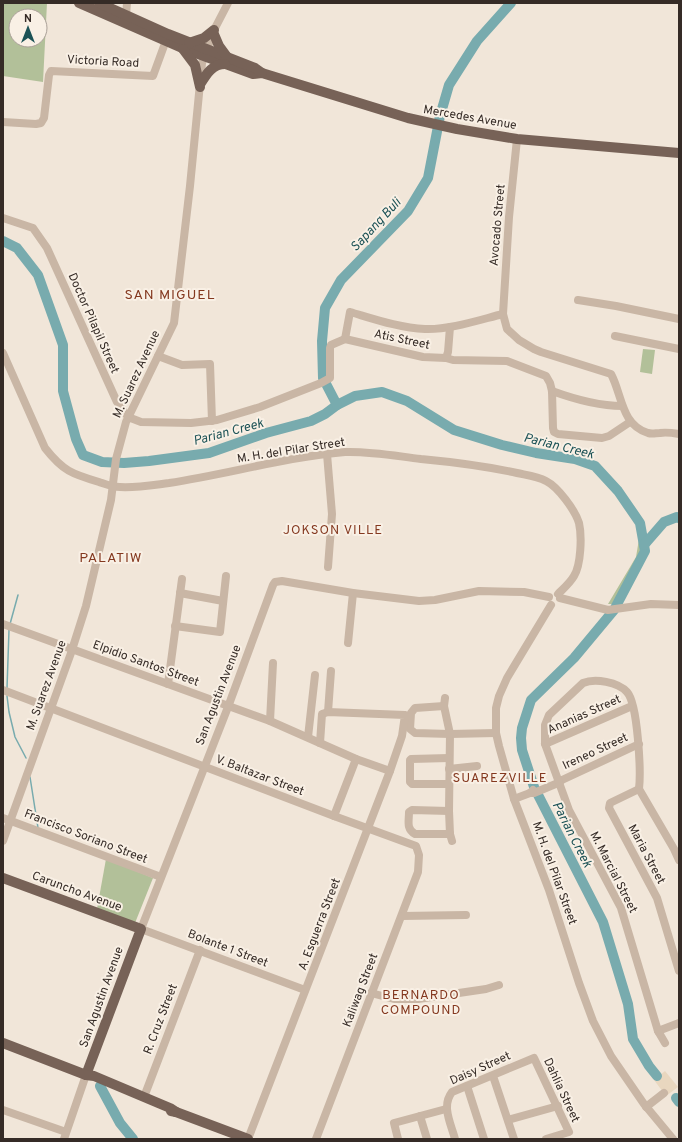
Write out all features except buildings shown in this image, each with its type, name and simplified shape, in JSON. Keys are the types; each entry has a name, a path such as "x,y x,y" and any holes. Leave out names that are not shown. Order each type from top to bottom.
{"main road":[{"name":"Mercedes Avenue","path":"79,3 206,53 255,68 262,73 408,118 517,139 679,153"},
{"name":"Mercedes Avenue","path":"99,3 122,10 167,38"},
{"path":"214,31 226,60 213,68 200,85 195,65 189,56 185,45 204,38 214,31"},
{"name":"Caruncho Avenue","path":"3,878 141,929"},
{"name":"San Agustin Avenue","path":"86,1075 141,929"},
{"path":"3,1043 86,1075 94,1076 170,1108 176,1112"},
{"path":"86,1075 92,1080 170,1111 248,1139"}],"street":[{"path":"122,10 127,3"},
{"name":"M. Suarez Avenue","path":"3,841 7,819 50,708 86,604 99,555 113,486 116,462 128,417 174,323 202,63 214,31 228,3"},
{"name":"Victoria Road","path":"3,122 41,123 44,118 49,75 51,71 153,76 167,38"},
{"name":"Avocado Street","path":"517,139 509,217 503,314 507,329 534,349 611,374 622,406 630,422"},
{"name":"Doctor Pilapil Street","path":"3,218 33,228 47,248 117,402 128,417"},
{"path":"578,300 679,319"},
{"path":"128,417 141,422 162,423 212,421 260,407 325,381 330,378 331,345 345,339 350,312 400,325 425,329 450,327 503,314"},
{"name":"Atis Street","path":"345,339 423,357 446,358 448,352 450,327"},
{"path":"615,336 679,349"},
{"name":"M. H. del Pilar Street","path":"3,352 45,448 55,460 75,475 113,486 151,486 327,454 348,452 371,453 460,463 506,470 540,478 551,484 561,494 577,518 580,528 581,538 578,563 574,576 559,596 560,602 557,605 550,601 507,678 499,696 496,708 496,733 514,800 549,890 593,1021 611,1056 646,1107 673,1139"},
{"path":"158,356 182,365 210,364 212,421"},
{"path":"446,358 453,360 507,361 546,376 552,391 554,432 558,434 602,438 609,436 630,422 642,430 652,434 679,434"},
{"path":"552,391 566,396 608,406 622,406"},
{"path":"327,454 332,514 328,568"},
{"path":"175,626 220,632 226,576"},
{"path":"168,684 182,579"},
{"name":"San Agustin Avenue","path":"141,929 205,767 271,589 275,582 282,581 353,593 418,601 435,600 479,591 524,592 550,601"},
{"path":"180,593 223,601"},
{"path":"348,643 353,593"},
{"path":"559,596 608,610 650,604 679,605"},
{"name":"Elpidio Santos Street","path":"8,626 270,721 356,759 390,771"},
{"path":"270,721 273,663"},
{"path":"320,743 322,714 328,712 331,671"},
{"path":"308,737 315,675"},
{"name":"M. Marcial Street","path":"639,789 639,744 632,706 627,692 619,687 599,680 588,681 579,686 549,715 545,725 545,744 569,810 621,908 658,1031 665,1043"},
{"name":"V. Baltazar Street","path":"6,690 368,829 414,845 418,848"},
{"path":"449,810 412,810 409,812 408,828 415,834 451,838 449,810 450,734 445,702 415,708 411,713 410,729 414,733 450,734 496,733"},
{"name":"Ananias Street","path":"545,744 632,706"},
{"name":"A. Esguerra Street","path":"248,1139 368,829 402,736 405,715 328,712"},
{"name":"Ireneo Street","path":"514,800 639,744"},
{"path":"449,758 410,760 410,782 412,784 449,784"},
{"path":"334,816 356,759"},
{"path":"449,769 477,766"},
{"path":"639,789 679,860"},
{"name":"Maria Street","path":"639,789 610,803 609,808 657,898 679,971"},
{"name":"Francisco Soriano Street","path":"7,819 161,877"},
{"name":"Kaliwag Street","path":"316,1139 418,872 418,848"},
{"path":"402,916 466,914"},
{"name":"Bolante 1 Street","path":"141,929 305,990"},
{"name":"R. Cruz Street","path":"144,1097 200,950"},
{"path":"371,993 394,999 426,999 486,990 499,985"},
{"path":"658,1031 679,1023"},
{"name":"Daisy Street","path":"446,1109 448,1097 452,1092 534,1058"},
{"name":"Dahlia Street","path":"534,1058 569,1132 546,1139"},
{"path":"3,1110 65,1135 86,1075"},
{"path":"493,1076 514,1139"},
{"path":"467,1086 484,1139"},
{"path":"646,1107 664,1093"},
{"path":"508,1120 558,1106"},
{"path":"398,1139 394,1123 446,1109 455,1139"},
{"path":"420,1116 427,1139"}],"green space":[{"path":"3,3 47,3 47,8 8,8 8,48 45,48 43,82 3,76"},
{"path":"643,349 655,350 652,374 640,372"},
{"path":"641,538 640,556 637,565 612,604 608,604 636,557 639,539"},
{"path":"106,859 153,878 135,923 97,909"}],"shaded area":[{"path":"665,1071 678,1087 666,1096 654,1080"}],"waterway":[{"name":"Sapang Buli","path":"337,405 323,378 322,341 325,308 341,280 408,211 428,178 440,116 449,85 477,41 511,3"},
{"name":"Parian Creek","path":"3,241 17,248 38,275 63,345 63,391 76,439 83,455 102,462 124,463 209,453 266,433 311,421 355,396 382,392 407,401 454,430 502,445 536,453 575,459 595,466 618,491 640,523 645,551 614,610 574,658 531,700 522,728 521,738 522,750 534,787 603,922 628,1004 633,1039 649,1066 657,1076"},
{"path":"644,545 664,522 677,517 679,518"},
{"path":"10,624 18,595"},
{"path":"7,688 9,630"},
{"path":"7,696 15,737 26,758"},
{"path":"30,777 38,828"},
{"path":"100,1086 120,1123 133,1139"},
{"name":"Parian Creek","path":"676,1098 679,1102"}],"district":[{"name":"SAN MIGUEL","path":"170,294"},
{"name":"JOKSON VILLE","path":"333,529"},
{"name":"PALATIW","path":"111,557"},
{"name":"SUAREZVILLE","path":"500,777"},
{"name":"BERNARDO COMPOUND","path":"421,1002"}]}
